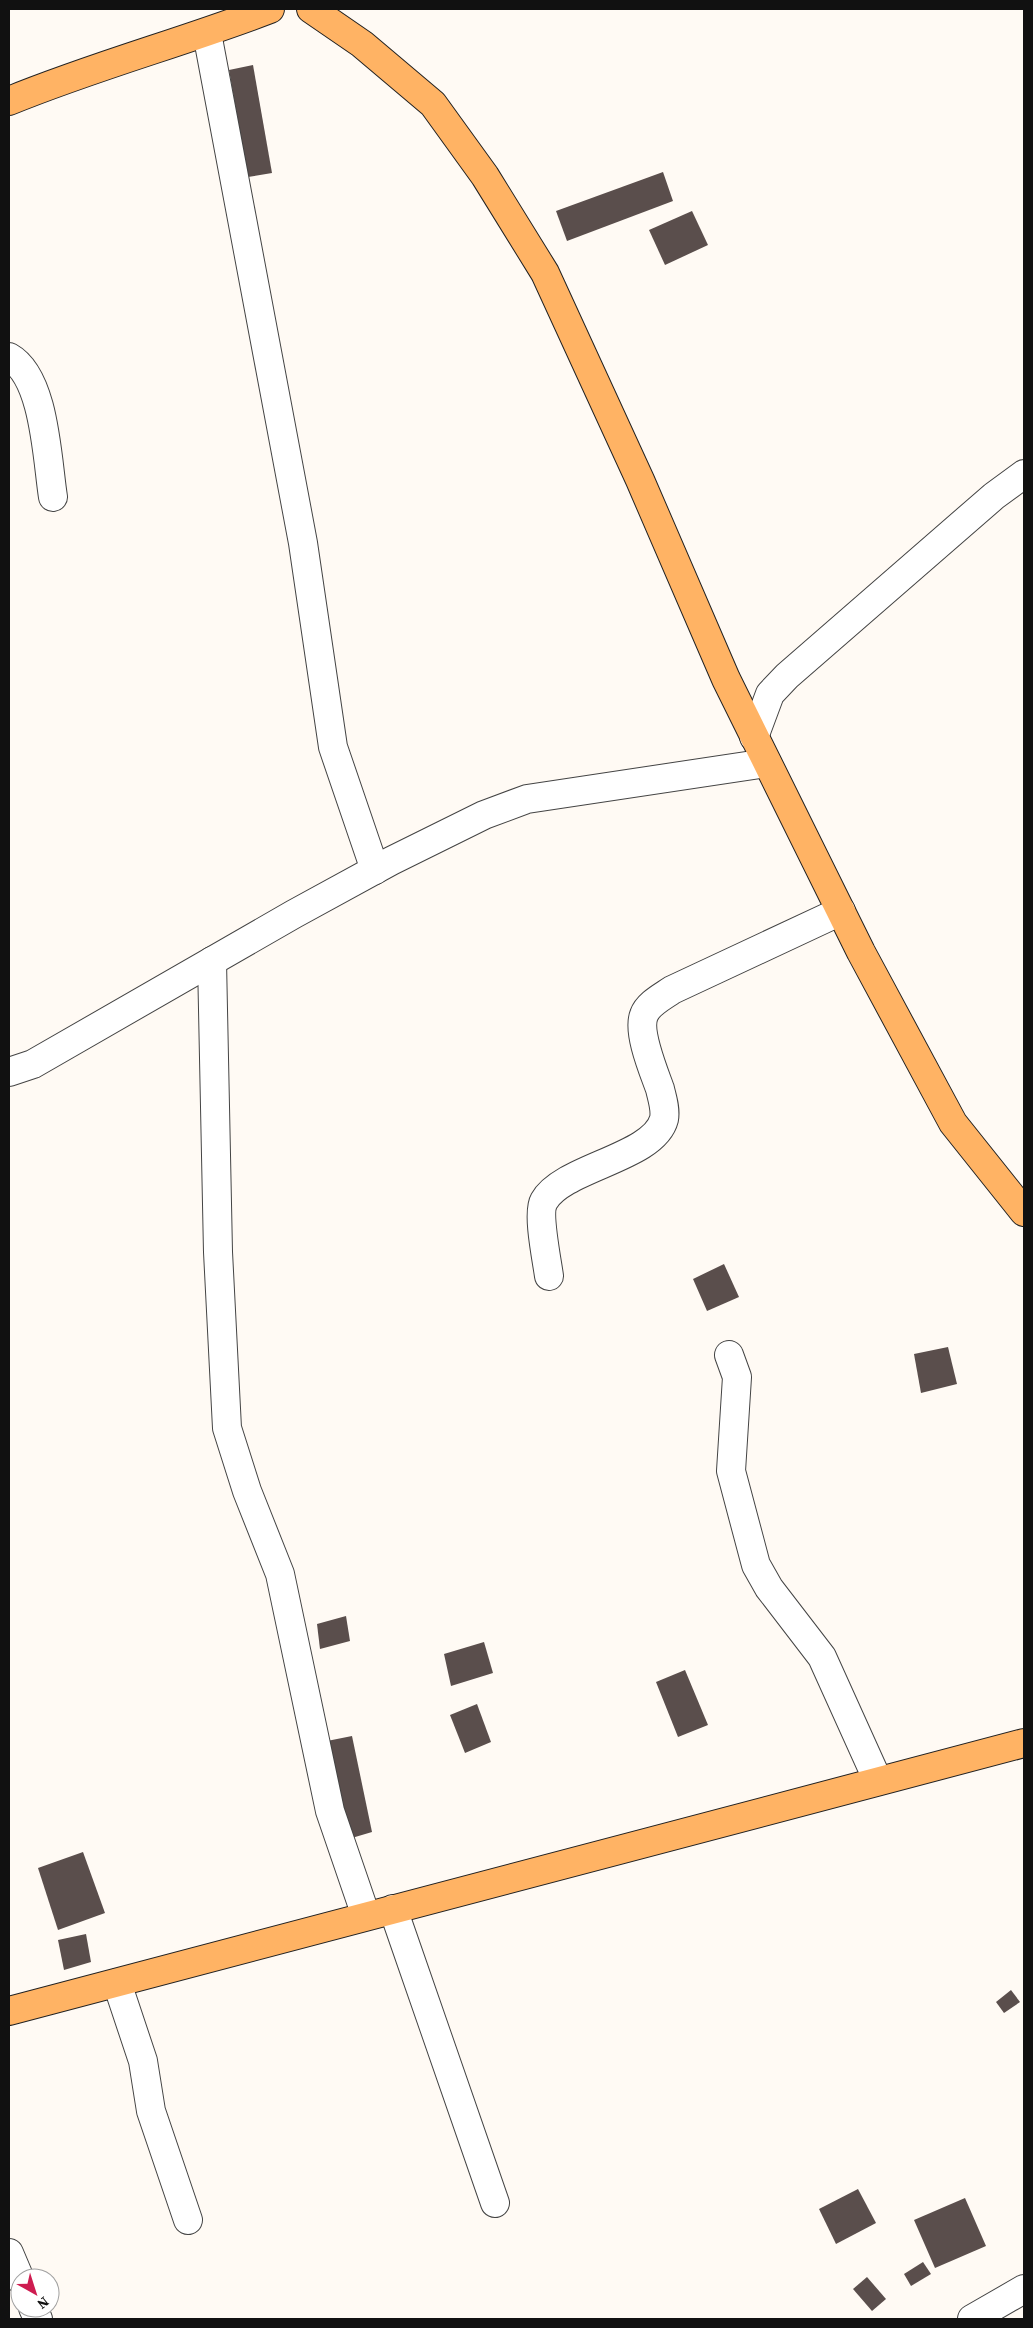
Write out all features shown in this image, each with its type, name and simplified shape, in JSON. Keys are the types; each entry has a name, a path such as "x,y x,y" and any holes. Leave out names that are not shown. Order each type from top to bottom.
{"main road":[{"path":"9,101 168,44 207,33 270,9"},
{"path":"311,9 362,44 433,104 485,176 545,272 640,480 726,680 841,911 954,1123 1024,1212"},
{"path":"9,2011 1024,1744"}],"street":[{"path":"207,33 302,543 333,747 375,870"},
{"path":"9,357 28,376 36,397 53,497"},
{"path":"754,737 770,694 787,676 994,496 1024,474"},
{"path":"9,1072 33,1064 375,870 484,815 527,799 767,763"},
{"path":"549,1276 542,1224 543,1202 556,1187 640,1145 659,1131 664,1117 664,1102 642,1032 644,1016 654,1002 672,990 841,911"},
{"path":"212,961 218,1252 227,1428 247,1491 280,1574 330,1811 366,1916"},
{"path":"729,1355 737,1377 731,1471 756,1565 769,1588 822,1657 878,1781"},
{"path":"393,1909 495,2203"},
{"path":"117,1982 143,2061 151,2111 188,2220"},
{"path":"9,2253 15,2268"},
{"path":"972,2319 1024,2289"}],"building":[{"path":"253,65 272,173 248,177 229,70"},
{"path":"663,172 673,201 567,241 556,211"},
{"path":"692,211 708,245 665,265 649,230"},
{"path":"724,1264 739,1297 707,1311 693,1279"},
{"path":"948,1347 957,1384 921,1393 914,1354"},
{"path":"346,1616 350,1641 320,1649 317,1624"},
{"path":"484,1642 493,1673 451,1686 444,1654"},
{"path":"685,1670 708,1725 678,1737 656,1682"},
{"path":"477,1704 491,1742 465,1753 450,1715"},
{"path":"352,1736 372,1832 345,1840 327,1741"},
{"path":"83,1852 105,1913 58,1930 38,1868"},
{"path":"86,1934 91,1962 64,1970 58,1940"},
{"path":"1011,1990 1020,2002 1004,2013 996,2002"},
{"path":"858,2189 876,2223 836,2244 819,2209"},
{"path":"965,2198 986,2246 935,2268 914,2220"},
{"path":"923,2262 931,2274 911,2286 904,2274"},
{"path":"867,2277 886,2299 872,2311 853,2289"}]}
